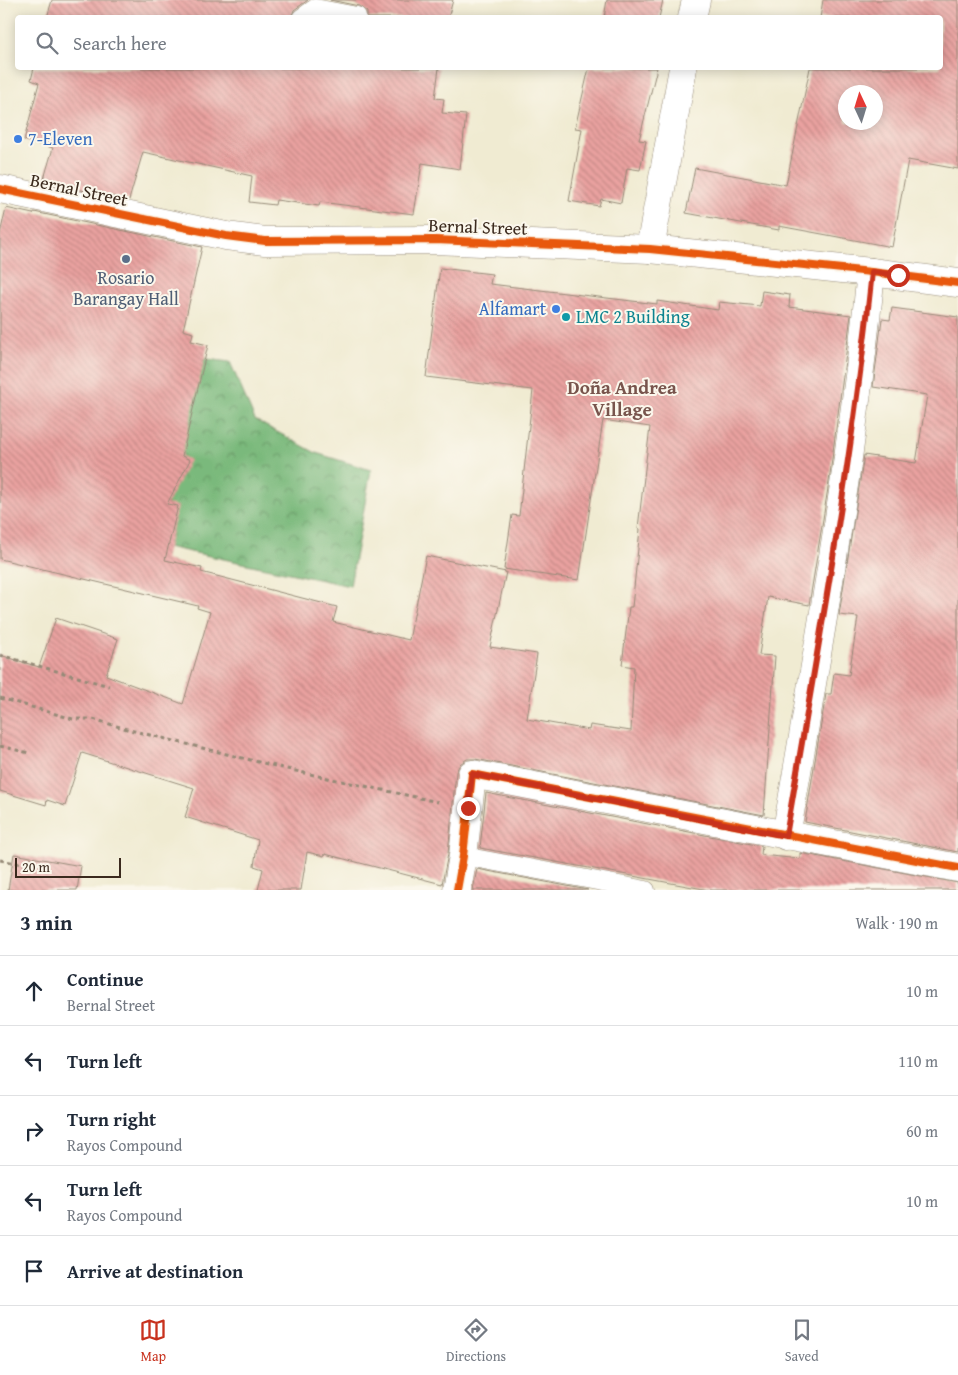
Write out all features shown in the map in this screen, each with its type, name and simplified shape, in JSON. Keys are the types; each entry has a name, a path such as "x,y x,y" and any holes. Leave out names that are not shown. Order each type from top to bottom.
{"street":[{"path":"693,15 696,0"},
{"path":"650,249 683,70"},
{"name":"Bernal Street","path":"0,189 226,236 265,241 434,240 650,249 958,282"},
{"path":"786,836 833,560 865,336 872,272"},
{"path":"457,890 463,856 472,774 958,868"}],"lane":[{"path":"305,15 314,8 352,15"},
{"path":"463,856 646,890"}],"path":[{"path":"0,655 110,686"},
{"path":"0,698 73,719 93,719 291,770 446,804"},
{"path":"0,746 29,753"},
{"path":"0,860 28,865"}],"green space":[{"path":"199,358 230,362 255,420 316,453 371,470 350,586 158,545"}],"building":[{"path":"52,0 308,0 294,10 292,15 48,15"},
{"path":"330,0 453,0 449,15 367,15 367,12 359,6"},
{"path":"607,0 663,0 660,15 604,15"},
{"path":"823,0 958,0 958,169 908,160 892,247 779,226 779,230 686,213 695,168 786,185 810,70 943,70 943,15 820,15"},
{"path":"34,70 439,70 435,98 444,99 442,113 466,115 460,169 422,163 414,214 320,202 319,206 276,200 275,205 249,202 252,176 143,152 129,200 43,182 53,148 24,140 39,83 31,80"},
{"path":"589,70 656,70 639,140 646,141 640,170 627,168 621,203 601,199 599,206 569,201 582,129 575,128"},
{"path":"6,208 33,214 34,212 202,247 183,330 193,333 191,341 208,345 182,456 190,460 167,504 178,506 165,560 202,568 201,572 337,607 333,622 409,640 426,556 506,572 490,647 537,654 527,719 589,730 590,725 631,731 634,667 622,665 629,607 632,607 640,529 638,528 650,427 603,420 579,580 504,569 512,515 519,516 533,390 426,377 440,268 492,274 490,284 657,304 657,301 718,310 719,302 760,306 762,291 790,295 789,307 851,315 829,482 809,605 768,597 759,655 775,656 764,815 467,759 460,764 456,772 448,854 442,884 325,854 324,856 307,852 301,890 258,890 263,869 254,866 258,840 185,817 194,788 82,753 65,806 47,800 46,805 0,791 0,655 39,667 56,618 118,639 106,675 183,704 210,612 197,608 198,606 0,559 0,234"},
{"path":"892,308 958,317 958,852 805,822 826,694 831,694 834,673 849,675 858,617 839,615 864,455 916,463 927,395 873,387 882,319 890,320"},
{"path":"486,793 762,846 761,855 800,859 800,853 958,883 958,890 709,890 480,848"},
{"path":"14,854 81,866 77,890 8,890"},
{"path":"477,869 588,890 473,890"}],"cycle path":[{"path":"0,189 226,236 265,241 435,240 650,249 958,283"},
{"path":"457,890 463,856 472,774 958,868"}],"place":[{"name":"7-Eleven","path":"18,139"},
{"name":"Rosario Barangay Hall","path":"126,259"},
{"name":"Alfamart","path":"556,309"},
{"name":"LMC 2 Building","path":"566,317"}],"district":[{"name":"Doña Andrea Village","path":"622,398"}],"route":[{"path":"468,808 472,774 786,836 833,560 865,336 872,272 898,275"}]}
